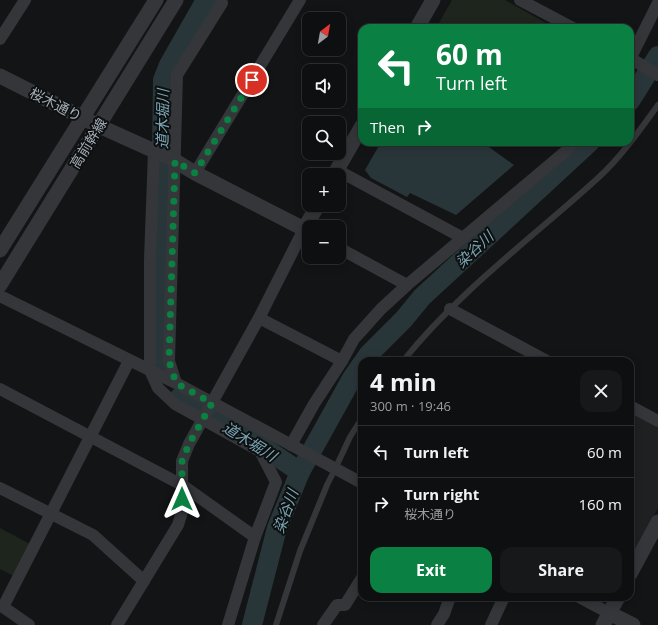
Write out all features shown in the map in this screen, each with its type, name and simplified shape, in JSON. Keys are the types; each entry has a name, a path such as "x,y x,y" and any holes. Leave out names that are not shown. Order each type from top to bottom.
{"street":[{"path":"0,39 25,0"},
{"name":"高前幹線","path":"0,250 156,0"},
{"name":"高前幹線","path":"0,285 176,0"},
{"path":"176,383 169,361 173,160 177,75 222,2 221,0"},
{"path":"195,173 300,0"},
{"path":"419,24 433,0"},
{"path":"527,2 566,24"},
{"path":"634,53 658,3"},
{"path":"634,61 658,75"},
{"name":"桜木通り","path":"0,76 99,126 173,160"},
{"path":"338,168 358,133"},
{"path":"293,447 314,404 354,339 407,285 570,146"},
{"path":"155,152 150,260 150,370 158,388 175,404 207,412 293,447 358,481"},
{"path":"173,160 302,229"},
{"path":"346,177 463,238"},
{"path":"117,625 178,525 182,512 182,461 189,444 302,238"},
{"path":"346,252 407,285"},
{"path":"0,296 176,383 207,412 260,452 276,482 255,537 228,625"},
{"path":"450,309 540,357"},
{"path":"259,318 342,360"},
{"path":"29,625 3,607 129,360"},
{"path":"0,389 182,485 255,537"},
{"path":"634,408 658,421"},
{"path":"0,488 93,536 144,581"},
{"path":"634,567 658,522"},
{"path":"324,625 337,605 345,604 358,584"},
{"path":"437,625 444,614 449,601"},
{"path":"490,625 502,601"},
{"path":"584,601 606,619 633,625"},
{"path":"606,619 616,601"}],"lane":[{"path":"634,137 658,105"},
{"path":"406,357 421,338 450,309 510,253 599,177 626,146"},
{"path":"276,625 300,551 327,485 332,468 358,424"}],"shaded area":[{"path":"452,0 505,0 548,24 438,24"},
{"path":"379,146 488,146 514,165 456,215 410,193 407,197 371,178 365,170"},
{"path":"634,412 658,425 658,508 634,553"},
{"path":"0,528 30,544 14,576 0,569"}],"waterway":[{"name":"道木堀川","path":"161,369 159,363 163,80 169,65 206,0"},
{"name":"染谷川","path":"634,95 658,56"},
{"name":"染谷川","path":"367,357 404,319 422,297 586,146"},
{"name":"染谷川","path":"252,625 277,528 300,472 358,370"},
{"name":"道木堀川","path":"179,398 266,449 300,472"}],"route":[{"path":"182,499 182,461 189,444 212,403 176,383 169,361 175,161 195,173 252,80"}]}
